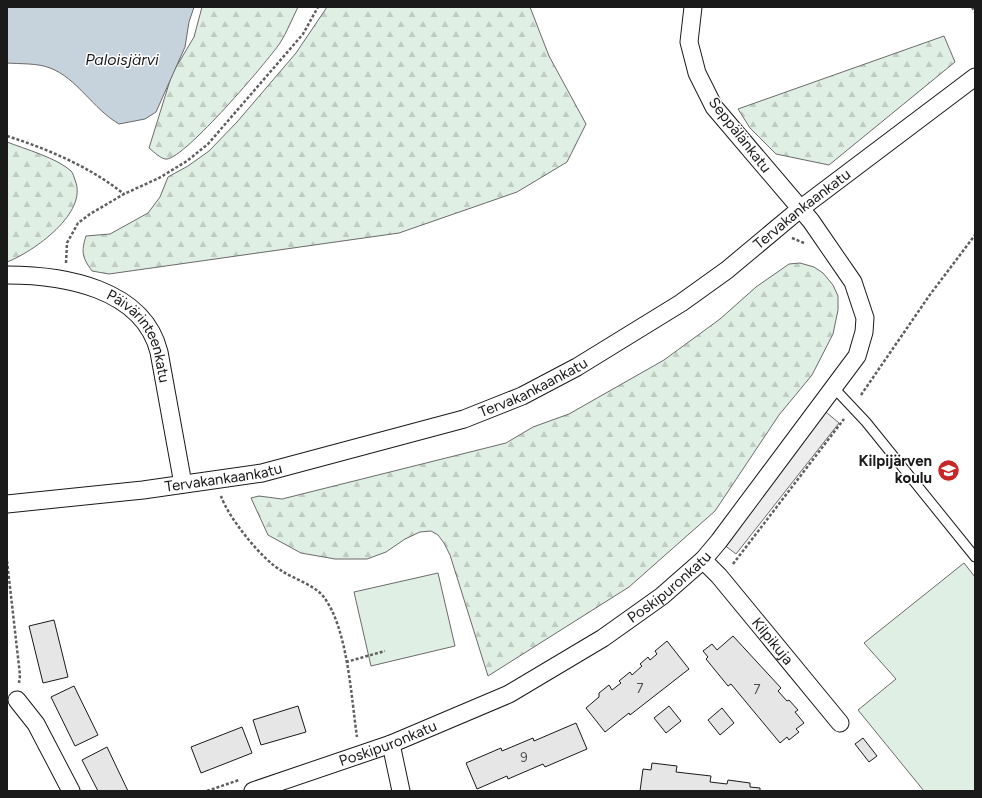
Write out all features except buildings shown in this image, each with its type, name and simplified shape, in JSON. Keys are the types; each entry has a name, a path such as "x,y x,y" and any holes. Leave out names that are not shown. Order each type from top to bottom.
{"street":[{"name":"Seppälänkatu","path":"693,7 689,42 696,72 714,107 800,209"},
{"name":"Tervakankaankatu","path":"7,504 183,484 262,473 464,419 522,396 577,367 681,303 726,270 800,209 975,77"},
{"name":"Poskipuronkatu","path":"247,785 391,744 509,694 603,638 662,596 703,560 857,356 864,332 865,318 853,282 834,253 800,209"},
{"name":"Päivärinteenkatu","path":"7,275 67,279 106,293 141,315 156,338 160,352 183,484"},
{"name":"Kilpikuja","path":"703,560 719,576 840,723"},
{"path":"17,700 36,724 71,791"},
{"path":"391,744 401,791"}],"lane":[{"path":"834,388 866,422 975,557"}],"path":[{"path":"67,279 67,243 78,223 90,214 124,194 159,178 187,161 208,144 298,39 318,7"},
{"path":"972,7 975,12"},
{"path":"7,136 26,142 92,172 124,194"},
{"path":"790,238 806,244"},
{"path":"221,496 225,508 265,559 280,570 322,595 331,608 338,624 346,662 358,741"},
{"path":"7,561 20,675 17,700"},
{"path":"346,662 385,651"},
{"path":"207,791 247,785"}],"green space":[{"path":"202,7 298,7 280,43 244,88 191,143 177,154 165,159 149,148 172,74 194,37"},
{"path":"327,7 530,7 549,56 586,124 567,162 517,192 399,233 109,274 92,271 83,254 83,246 86,236 110,234 148,213 160,197 168,177 188,166 209,151 237,122 296,53"},
{"path":"944,36 955,62 829,165 776,154 750,128 738,109"},
{"path":"7,142 49,158 65,166 73,174 77,193 74,205 56,230 31,250 7,262"},
{"path":"800,263 814,267 823,273 833,285 838,296 838,310 833,334 812,375 779,415 715,511 629,587 488,676 450,555 438,535 431,531 420,532 405,539 386,552 367,559 335,559 301,553 268,535 251,498 259,496 282,499 506,443 533,427 569,414 664,360 720,319 756,287 789,264"},
{"path":"964,563 975,577 975,791 924,791 858,710 896,679 864,643"},
{"path":"438,573 455,646 371,666 354,592"}],"shaded area":[{"path":"820,407 839,423 736,554 719,541"}],"water":[{"name":"Paloisjärvi","path":"7,7 194,7 189,22 185,47 156,112 145,119 119,124 101,110 69,79 60,73 40,65 7,63"}],"place":[{"name":"Kilpijärven koulu","path":"948,470"}]}
